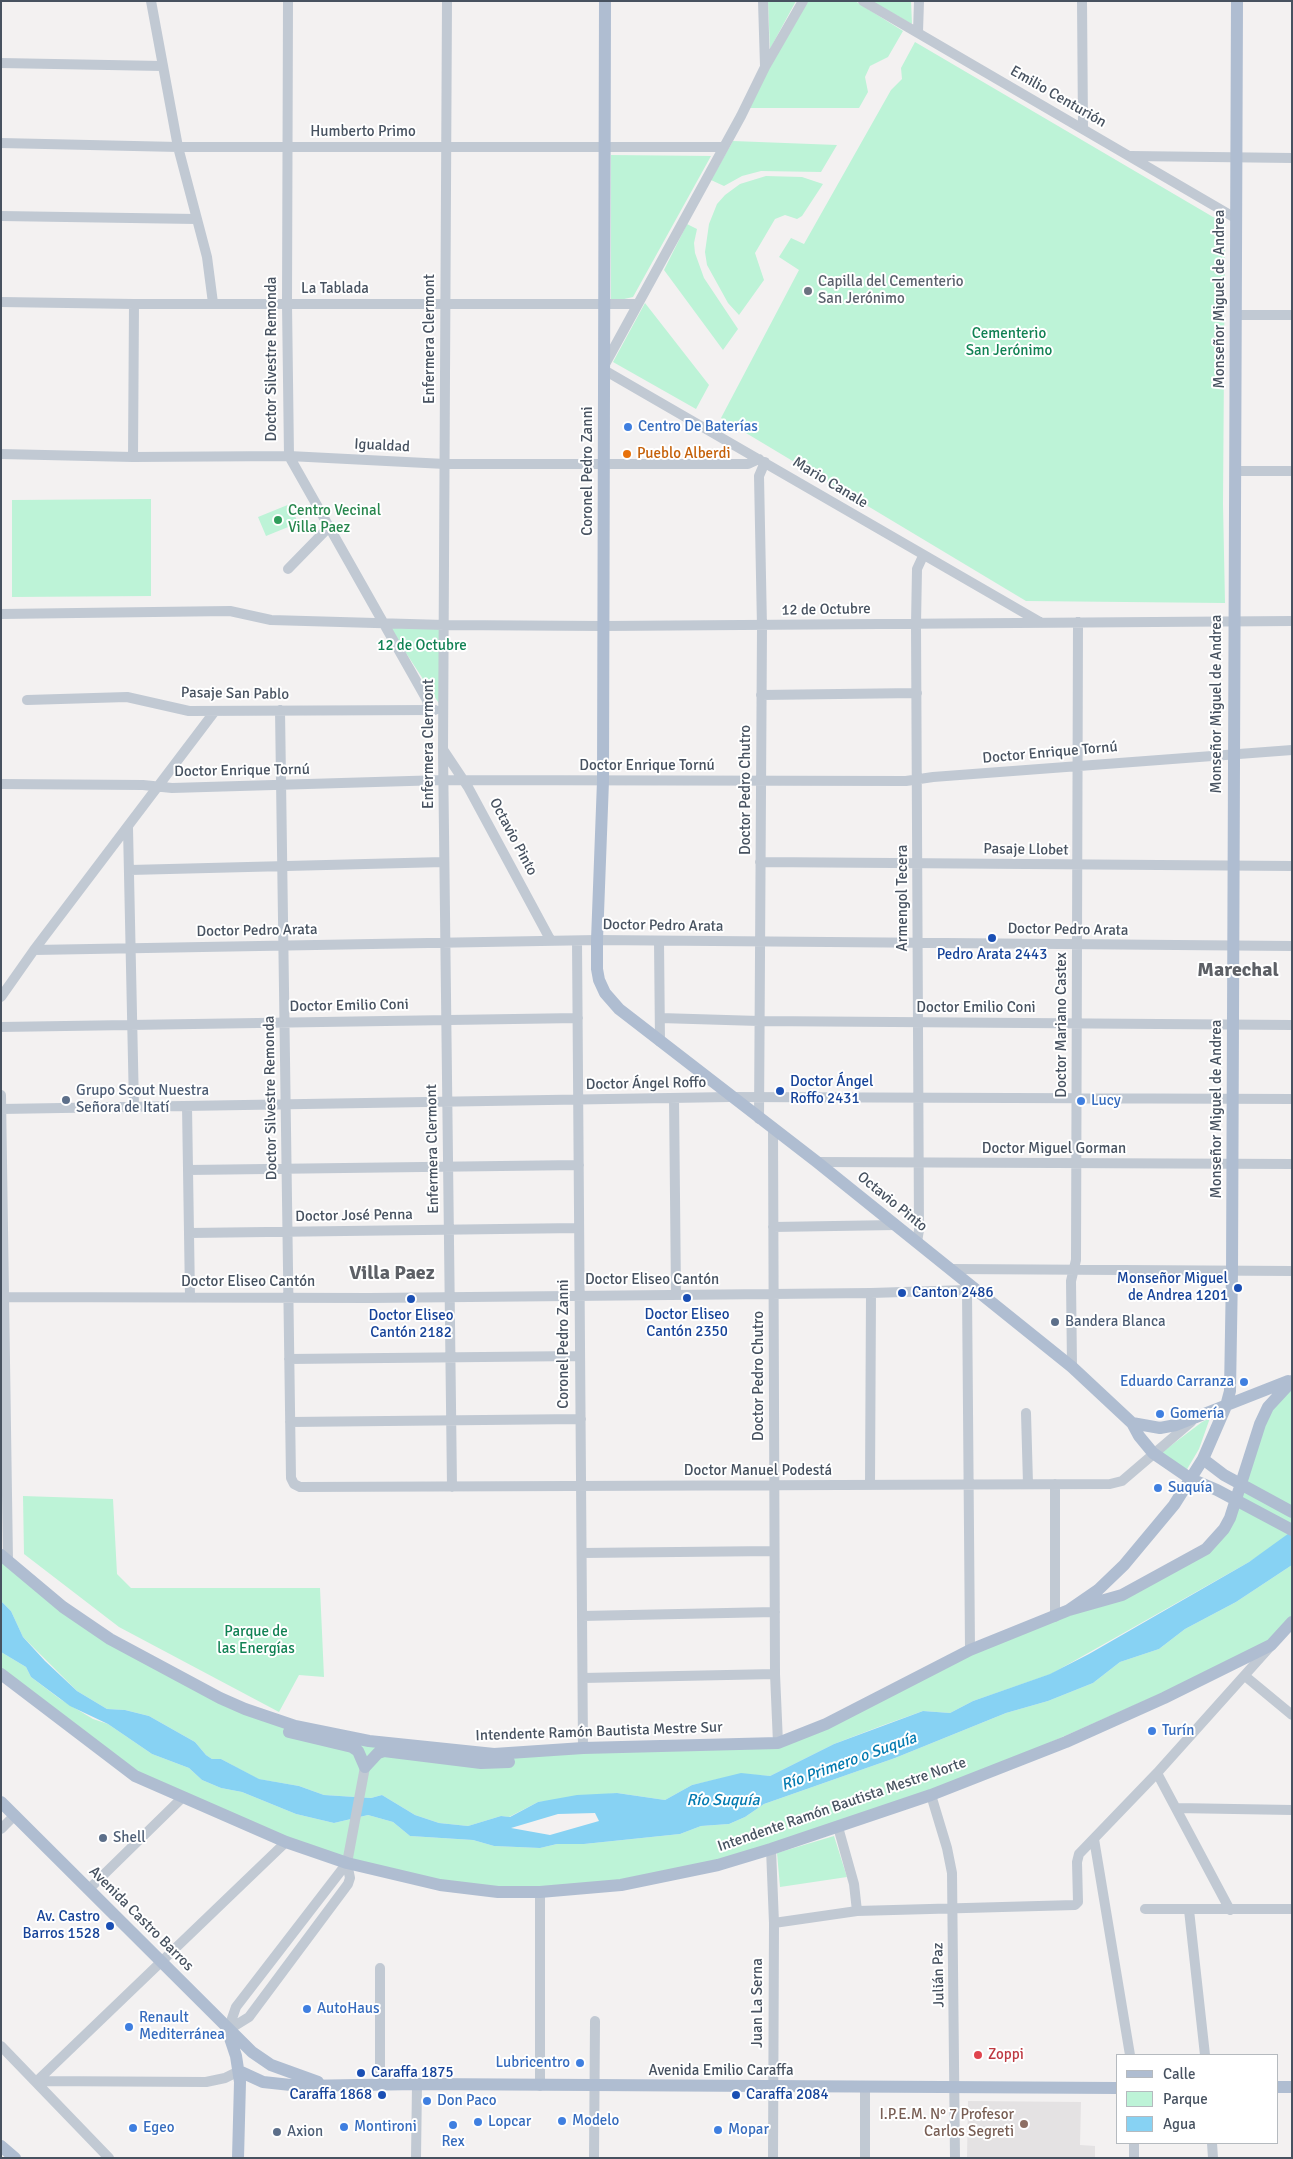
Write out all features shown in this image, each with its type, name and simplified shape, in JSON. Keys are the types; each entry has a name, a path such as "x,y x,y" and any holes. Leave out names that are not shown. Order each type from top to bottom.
{"main road":[{"name":"Coronel Pedro Zanni","path":"596,940 603,781 605,1"},
{"name":"Monseñor Miguel de Andrea","path":"1226,1406 1230,1391 1233,1164 1233,620 1236,470 1238,1"},
{"name":"Octavio Pinto","path":"596,940 597,969 605,993 619,1009 730,1097 817,1162 951,1269 969,1287 1072,1367 1132,1423 1138,1436 1152,1453 1192,1479 1217,1490 1292,1530"},
{"name":"Intendente Ramón Bautista Mestre Sur","path":"5,1558 63,1607 110,1639 245,1709 295,1726 369,1741 458,1751 508,1753 584,1748 778,1743 826,1724 970,1650 1055,1617 1069,1610 1098,1590 1124,1565 1174,1505 1203,1459 1226,1406 1292,1380"},
{"name":"Intendente Ramón Bautista Mestre Sur","path":"1069,1610 1122,1596 1206,1549 1217,1538 1230,1518 1260,1424 1268,1406 1292,1380"},
{"path":"1132,1423 1160,1428 1176,1425 1226,1406"},
{"path":"1203,1459 1224,1475 1292,1512"},
{"name":"Intendente Ramón Bautista Mestre Norte","path":"1,1674 135,1776 286,1842 348,1858 408,1879 466,1889 540,1892 620,1885 664,1877 771,1849 931,1795 1078,1737 1271,1645 1292,1622"},
{"path":"245,1709 277,1728 306,1738 352,1748 358,1751 366,1764 378,1753 384,1751 481,1763 591,1756 606,1748"},
{"name":"Avenida Castro Barros","path":"1,1802 228,2030"},
{"path":"228,2030 238,2071 240,2100 238,2158"},
{"name":"Avenida Emilio Caraffa","path":"228,2030 270,2064 326,2084"},
{"name":"Avenida Emilio Caraffa","path":"238,2071 263,2082 300,2086 326,2084 417,2084 1116,2088"},
{"path":"240,2100 250,2088 263,2082"},
{"path":"1278,2088 1292,2088"},
{"path":"1,2146 15,2158"}],"street":[{"path":"151,1 178,146 207,257 213,303"},
{"name":"Doctor Silvestre Remonda","path":"288,1 286,304 289,456 381,622 427,700 429,710"},
{"name":"Enfermera Clermont","path":"447,1 443,780 452,1487"},
{"path":"763,1 765,67"},
{"path":"604,368 724,147 765,67 803,1"},
{"name":"Emilio Centurión","path":"863,1 1237,219"},
{"path":"918,32 919,1"},
{"path":"1082,1 1082,128"},
{"path":"1,63 162,66"},
{"name":"Humberto Primo","path":"1,143 286,147 724,147"},
{"path":"1130,156 1292,158"},
{"path":"1,216 196,219"},
{"name":"La Tablada","path":"1,302 446,305 638,304"},
{"path":"133,457 134,304"},
{"path":"1236,315 1292,315"},
{"name":"Mario Canale","path":"604,368 923,556 1041,622"},
{"name":"Igualdad","path":"1,454 133,457 289,456 445,464 748,464 762,460"},
{"name":"Doctor Pedro Chutro","path":"759,1119 762,627 760,476 762,460"},
{"path":"1236,470 1292,471"},
{"path":"288,569 328,528"},
{"name":"Armengol Tecera","path":"916,1242 919,1230 919,1163 916,569 923,556"},
{"name":"12 de Octubre","path":"1,614 230,611 271,620 444,625 762,627 1041,622 1292,621"},
{"name":"Doctor Mariano Castex","path":"1072,1367 1071,1280 1076,1260 1077,1164 1078,622"},
{"path":"761,695 917,693"},
{"name":"Pasaje San Pablo","path":"27,700 127,697 175,708 215,711 443,710"},
{"name":"Doctor Silvestre Remonda","path":"280,710 291,1478 294,1484"},
{"path":"1,996 215,711"},
{"name":"Octavio Pinto","path":"443,750 464,780 551,941"},
{"name":"Doctor Enrique Tornú","path":"1,784 158,786 282,785 443,780 761,781 917,779 1233,753 1292,750"},
{"path":"128,828 134,1107"},
{"path":"130,870 444,862"},
{"name":"Pasaje Llobet","path":"760,862 1292,866"},
{"name":"Doctor Pedro Arata","path":"34,950 577,940 1292,946"},
{"name":"Coronel Pedro Zanni","path":"577,940 584,1748"},
{"path":"659,941 660,1042"},
{"name":"Doctor Emilio Coni","path":"1,1027 578,1018"},
{"name":"Doctor Emilio Coni","path":"660,1018 760,1021 1292,1025"},
{"path":"1,1095 5,1558"},
{"name":"Doctor Ángel Roffo","path":"1,1109 730,1097 1292,1099"},
{"path":"674,1098 676,1294"},
{"path":"187,1106 190,1297"},
{"name":"Doctor Pedro Chutro","path":"773,1130 775,1674 778,1743"},
{"name":"Doctor Miguel Gorman","path":"817,1162 1292,1164"},
{"path":"188,1170 579,1165"},
{"path":"773,1227 896,1225"},
{"name":"Doctor José Penna","path":"188,1233 579,1228"},
{"path":"951,1269 1292,1271"},
{"path":"969,1287 970,1650"},
{"name":"Doctor Eliseo Cantón","path":"3,1297 871,1293 969,1287"},
{"path":"870,1485 871,1293"},
{"path":"290,1359 580,1356"},
{"path":"1026,1413 1028,1484"},
{"name":"Doctor Manuel Podestá","path":"294,1484 300,1487 452,1487 1110,1484 1122,1481 1152,1453 1199,1416"},
{"path":"290,1422 581,1419"},
{"path":"1055,1484 1055,1617"},
{"path":"582,1553 774,1551"},
{"path":"582,1616 775,1612"},
{"path":"774,1924 857,1911 953,1907 1071,1907 1078,1902 1077,1858 1157,1773 1271,1645"},
{"path":"583,1678 775,1674"},
{"path":"1245,1676 1292,1716"},
{"path":"228,2030 249,2018 348,1884 350,1878 348,1858 366,1764"},
{"path":"1157,1773 1230,1910"},
{"name":"Julián Paz","path":"931,1795 950,1861 953,1907 956,2088 955,2158"},
{"path":"89,1889 183,1797"},
{"path":"1176,1808 1292,1810"},
{"path":"1,1829 15,1815"},
{"path":"838,1827 853,1877 857,1911"},
{"path":"1094,1839 1130,2054"},
{"path":"37,2081 286,1842"},
{"name":"Juan La Serna","path":"771,1849 774,1924 772,2158"},
{"path":"228,2030 236,2007 348,1858"},
{"path":"540,1892 540,2086"},
{"path":"1145,1909 1292,1909"},
{"path":"1189,1910 1205,2054"},
{"path":"380,1968 380,2085"},
{"path":"594,2158 595,2021"},
{"path":"1,2046 37,2081 109,2158"},
{"path":"37,2081 206,2082 225,2078 238,2071"},
{"path":"416,2158 417,2084"},
{"path":"865,2088 865,2158"},
{"path":"1134,2144 1134,2158"},
{"path":"1212,2144 1213,2158"}],"shaded area":[{"name":"I.P.E.M. N° 7 Profesor Carlos Segreti","path":"968,2101 1081,2102 1080,2145 1095,2146 1095,2158 967,2158"}],"green space":[{"path":"768,1 796,1 770,49"},
{"path":"807,1 855,1 903,31 888,57 870,66 865,77 868,92 859,108 747,108"},
{"path":"871,1 911,1 912,24"},
{"name":"Cementerio San Jerónimo","path":"915,42 1225,224 1223,504 1225,603 1026,601 721,418 799,270 779,257 791,238 804,244 891,90 902,79 901,68"},
{"path":"733,141 837,145 821,172 761,171 742,176 724,186 711,180"},
{"path":"611,155 711,156 633,297 611,302"},
{"path":"766,176 802,177 823,184 802,216 797,219 785,215 775,219 755,253 764,280 739,315 728,303 707,265 705,252 709,224 717,204 725,195 740,184"},
{"path":"687,224 697,229 694,243 695,253 704,278 738,329 723,350 664,270"},
{"path":"645,303 709,385 696,409 613,362"},
{"path":"151,499 151,596 12,597 12,500"},
{"name":"Centro Vecinal Villa Paez","path":"290,504 298,523 266,536 258,517"},
{"name":"12 de Octubre","path":"389,627 440,628 440,705"},
{"path":"1292,1381 1292,1531 1278,1543 1249,1562 1051,1674 973,1701 950,1713 923,1711 881,1726 834,1744 770,1776 741,1774 692,1785 665,1800 617,1793 538,1802 509,1817 501,1816 468,1826 439,1823 415,1815 382,1795 371,1798 324,1795 299,1786 258,1779 221,1759 212,1759 195,1742 149,1716 125,1710 107,1709 77,1691 23,1637 11,1611 1,1601 1,1555 110,1639 280,1722 468,1752 778,1743 955,1657 1111,1600 1217,1538 1260,1424"},
{"path":"1210,1418 1199,1449 1186,1471 1161,1453 1202,1422"},
{"name":"Parque de las Energías","path":"23,1496 113,1499 117,1574 131,1588 320,1588 324,1677 299,1675 279,1712 119,1627 24,1554"},
{"path":"1292,1565 1292,1622 1271,1645 931,1795 672,1876 498,1892 347,1863 152,1785 1,1674 1,1652 26,1667 31,1677 60,1699 93,1719 108,1724 152,1754 189,1768 202,1780 221,1788 242,1792 296,1814 334,1823 368,1815 393,1822 410,1836 473,1840 494,1846 540,1848 557,1844 584,1844 680,1834 701,1826 729,1824 745,1817 764,1804 895,1758 1006,1713 1048,1701 1093,1683 1120,1662 1159,1649 1185,1629 1236,1602"},
{"path":"834,1836 847,1877 780,1887 777,1853"}],"water":[{"name":"Río Suquía","path":"1292,1531 1292,1565 1236,1602 1185,1629 1159,1649 1120,1662 1093,1683 1048,1701 1006,1713 895,1758 764,1804 745,1817 729,1824 701,1826 680,1834 584,1844 557,1844 540,1848 494,1846 473,1840 410,1836 393,1822 368,1815 334,1823 296,1814 242,1792 221,1788 202,1780 189,1768 152,1754 108,1724 70,1706 31,1677 26,1667 1,1652 1,1601 11,1611 23,1637 45,1661 77,1691 107,1709 125,1710 149,1716 195,1742 212,1759 221,1759 259,1779 299,1786 324,1795 371,1798 382,1795 415,1815 439,1823 468,1826 501,1816 510,1817 538,1802 577,1795 617,1793 665,1800 692,1785 741,1773 770,1776 834,1744 923,1711 950,1713 973,1701 1050,1674 1089,1654 1249,1562","holes":["595,1813 599,1821 550,1835 511,1828 558,1814"]}],"place":[{"name":"Capilla del Cementerio San Jerónimo","path":"808,291"},
{"name":"Centro De Baterías","path":"628,427"},
{"name":"Pueblo Alberdi","path":"627,454"},
{"name":"Centro Vecinal Villa Paez","path":"278,520"},
{"name":"Pedro Arata 2443","path":"992,938"},
{"name":"Doctor Ángel Roffo 2431","path":"780,1091"},
{"name":"Grupo Scout Nuestra Señora de Itatí","path":"66,1100"},
{"name":"Lucy","path":"1081,1101"},
{"name":"Monseñor Miguel de Andrea 1201","path":"1238,1288"},
{"name":"Canton 2486","path":"902,1293"},
{"name":"Doctor Eliseo Cantón 2350","path":"687,1298"},
{"name":"Doctor Eliseo Cantón 2182","path":"411,1299"},
{"name":"Bandera Blanca","path":"1055,1322"},
{"name":"Eduardo Carranza","path":"1244,1382"},
{"name":"Gomería","path":"1160,1414"},
{"name":"Suquía","path":"1158,1488"},
{"name":"Turín","path":"1152,1731"},
{"name":"Shell","path":"103,1838"},
{"name":"Av. Castro Barros 1528","path":"110,1926"},
{"name":"AutoHaus","path":"307,2009"},
{"name":"Renault Mediterránea","path":"129,2027"},
{"name":"Zoppi","path":"978,2055"},
{"name":"Lubricentro","path":"580,2063"},
{"name":"Caraffa 1875","path":"361,2073"},
{"name":"Caraffa 1868","path":"382,2095"},
{"name":"Caraffa 2084","path":"736,2095"},
{"name":"Don Paco","path":"427,2101"},
{"name":"Modelo","path":"562,2121"},
{"name":"Lopcar","path":"478,2122"},
{"name":"I.P.E.M. N° 7 Profesor Carlos Segreti","path":"1024,2124"},
{"name":"Rex","path":"453,2125"},
{"name":"Montironi","path":"344,2127"},
{"name":"Egeo","path":"133,2128"},
{"name":"Mopar","path":"718,2130"},
{"name":"Axion","path":"277,2132"}],"district":[{"name":"Marechal","path":"1238,971"},
{"name":"Villa Paez","path":"392,1274"}],"water label":[{"name":"Río Primero o Suquía","path":"849,1762"}]}
